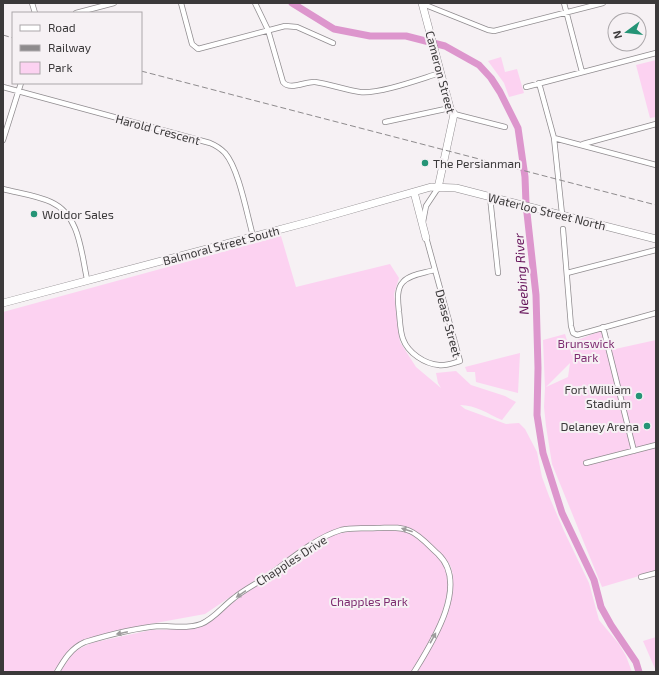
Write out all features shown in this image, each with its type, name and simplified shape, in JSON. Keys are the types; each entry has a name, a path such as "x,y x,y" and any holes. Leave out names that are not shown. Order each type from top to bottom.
{"main road":[{"name":"Cameron Street","path":"422,4 440,73 452,111 438,188"},
{"name":"Balmoral Street South","path":"3,302 431,187 438,188"},
{"name":"Waterloo Street North","path":"438,188 456,188 656,239"},
{"path":"414,192 426,238"}],"street":[{"path":"80,12 114,3"},
{"path":"181,3 192,44 198,49 268,30 289,26 297,27 333,43"},
{"path":"255,3 268,30 285,84 289,86 314,82 361,92 372,92 440,73"},
{"path":"564,3 582,72"},
{"path":"422,4 494,31 603,3"},
{"path":"526,87 656,53"},
{"path":"539,83 554,138 562,214"},
{"path":"3,140 21,84"},
{"name":"Harold Crescent","path":"3,87 210,143 216,146 226,154 236,172 253,236"},
{"path":"385,122 452,111 505,127"},
{"path":"582,144 656,124"},
{"path":"554,138 582,144 656,165"},
{"name":"Dease Street","path":"434,270 410,277 401,285 398,294 401,328 403,339 415,355 430,363 446,365 460,361 434,270 423,221 426,206 438,188"},
{"path":"3,189 50,201 66,212 76,230 87,279"},
{"path":"490,197 498,273"},
{"path":"563,229 571,326 573,333 577,334 656,313"},
{"path":"567,273 656,250"},
{"path":"603,327 634,451"},
{"path":"586,463 656,445"},
{"name":"Chapples Drive","path":"57,672 71,652 78,646 89,641 145,628 160,626 195,626 203,623 235,597 302,551 329,535 343,530 394,528 414,532 442,558 450,573 449,594 444,616 438,630 414,672"},
{"path":"641,577 656,573"}],"green space":[{"path":"501,57 505,72 517,69 524,93 509,97 504,83 488,61"},
{"path":"656,60 656,117 650,118 636,65"},
{"name":"Chapples Park","path":"281,236 296,287 390,264 399,278 394,294 400,342 416,367 441,388 438,383 436,373 456,371 471,385 505,396 516,402 502,420 477,408 460,405 465,409 506,424 519,423 525,429 537,452 542,477 549,496 589,583 599,620 619,644 626,656 632,672 417,672 415,670 414,672 60,672 73,653 91,643 151,630 191,629 203,626 244,594 329,537 343,533 361,531 383,530 407,532 421,541 443,563 448,576 447,592 444,608 434,634 433,644 450,605 453,576 451,567 433,546 410,528 399,526 345,527 294,554 205,614 139,626 84,640 72,647 53,672 3,672 3,312"},
{"name":"Brunswick Park","path":"600,331 602,333 606,351 656,340 656,571 602,587 552,464 546,426 544,407 545,388 543,340 565,334 572,356 575,341","holes":["570,363 568,377 546,387"]},
{"path":"520,353 518,393 476,382 475,372 467,372 465,367"},
{"path":"656,637 656,671 643,641"}],"waterway":[{"name":"Neebing River","path":"292,3 334,29 370,36 406,36 445,46 479,65 491,78 500,92 518,128 525,177 526,204 536,295 538,368 537,415 543,453 562,513 594,580 601,607 611,625 636,662 639,672"}],"railway":[{"path":"3,35 12,38"},
{"path":"142,71 656,205"}],"place":[{"name":"The Persianman","path":"425,163"},
{"name":"Woldor Sales","path":"34,214"},
{"name":"Fort William Stadium","path":"639,396"},
{"name":"Delaney Arena","path":"647,426"}]}
